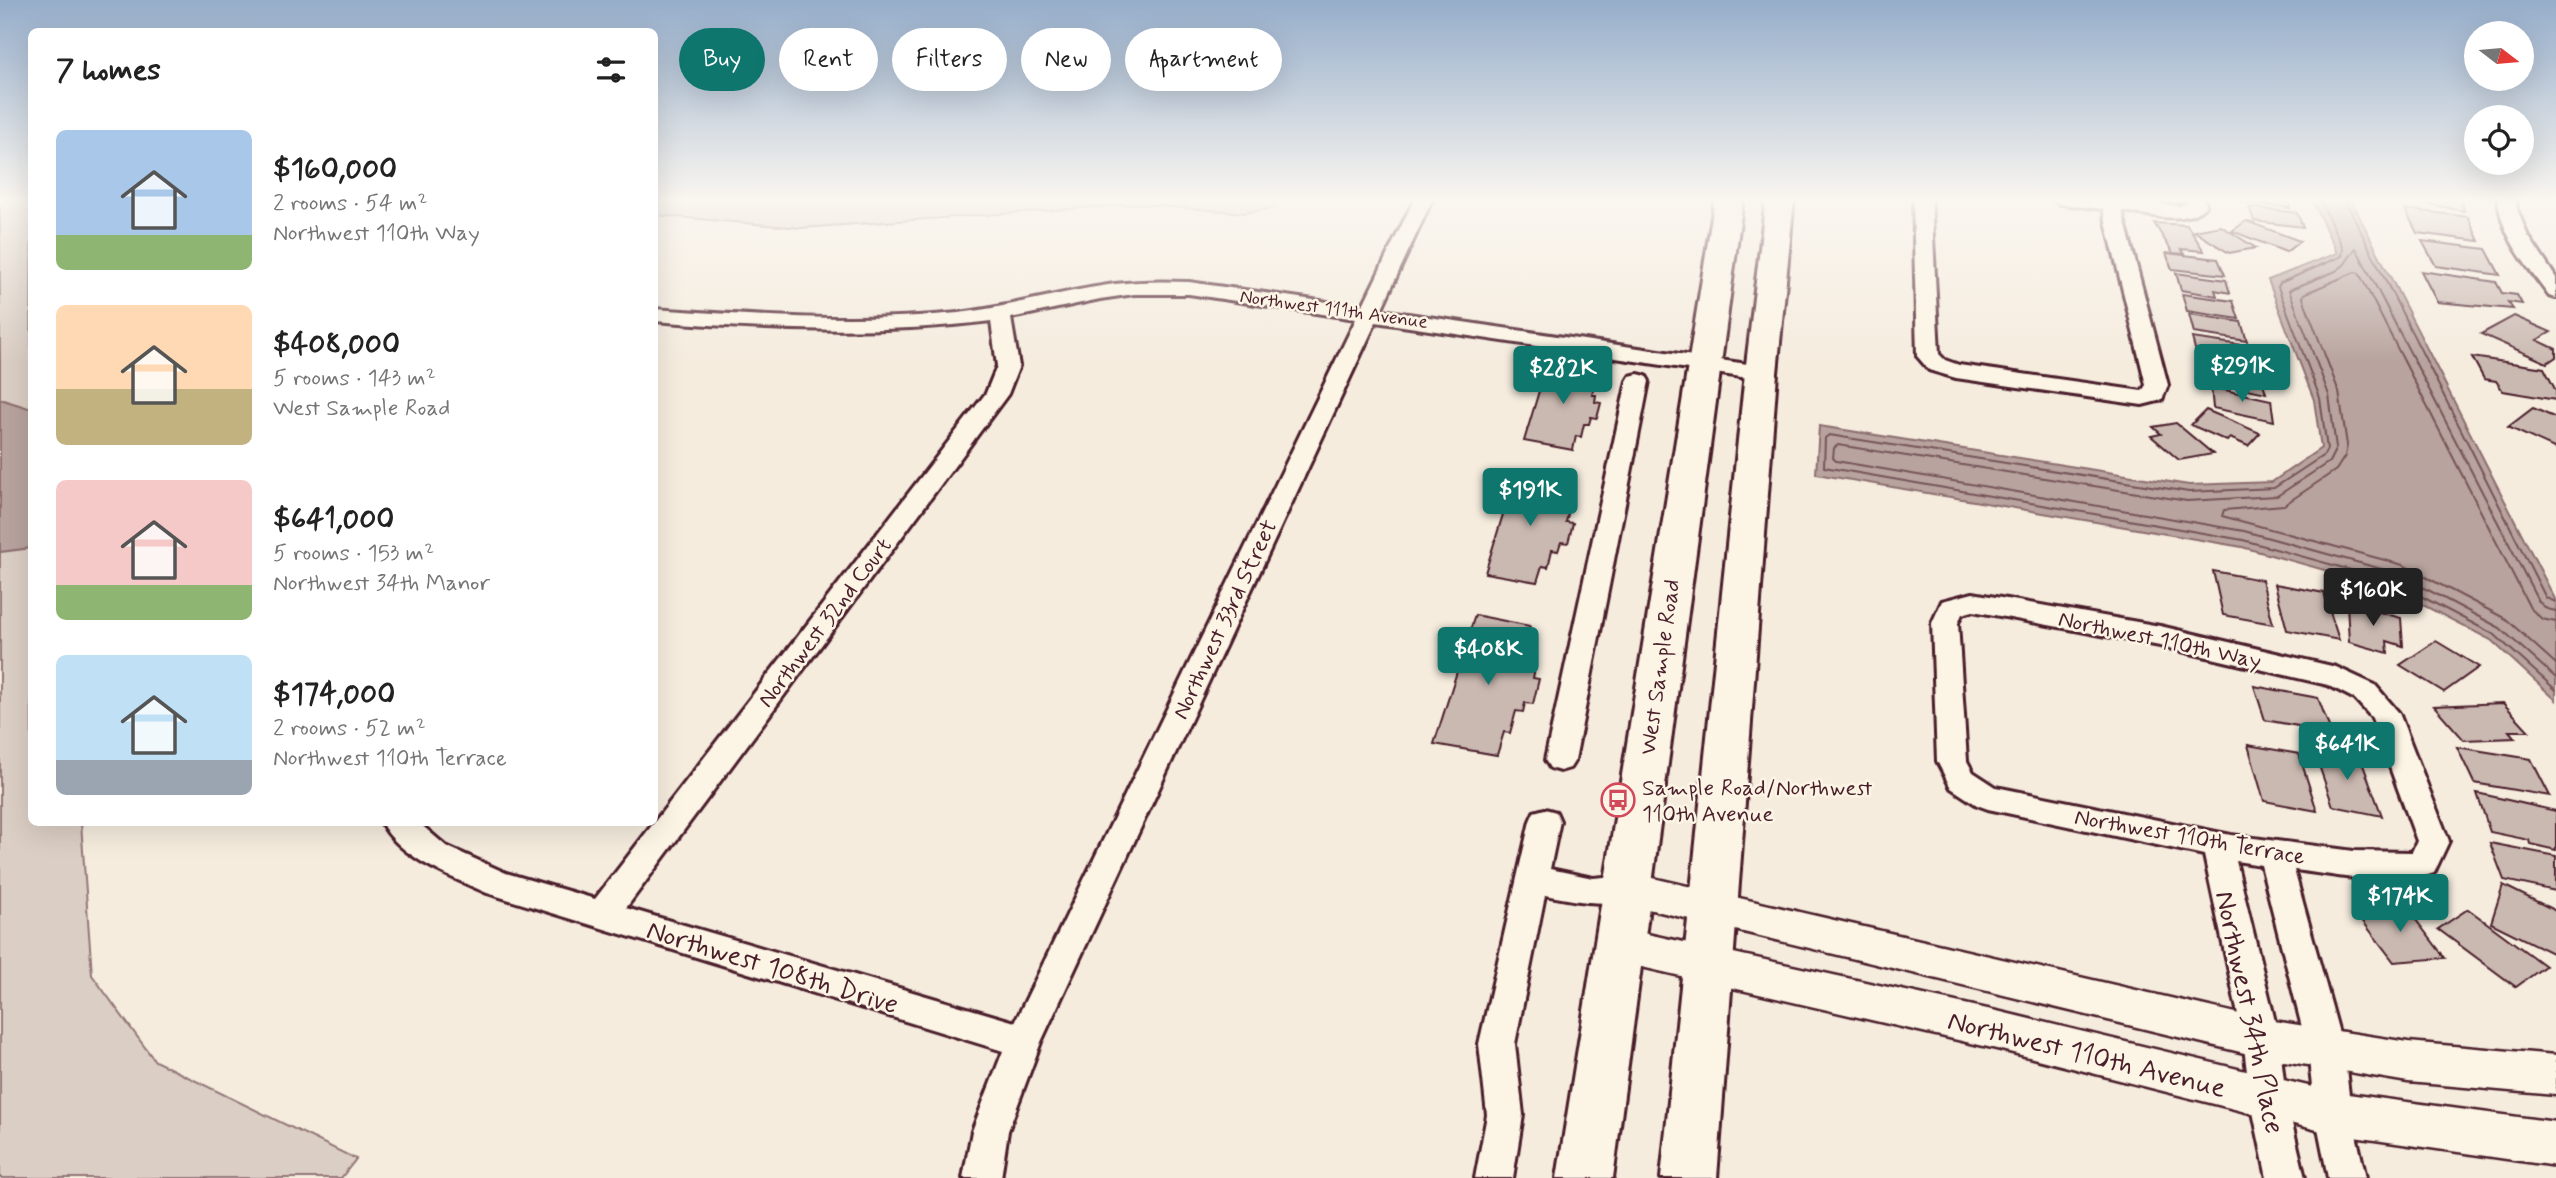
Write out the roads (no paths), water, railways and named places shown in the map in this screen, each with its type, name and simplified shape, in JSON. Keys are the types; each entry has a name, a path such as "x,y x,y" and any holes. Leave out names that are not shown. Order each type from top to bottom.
{"main road":[{"name":"West Sample Road","path":"1585,1178 1721,253"},
{"path":"1689,1178 1774,253"}],"street":[{"name":"Northwest 33rd Street","path":"1024,1041 1398,253"},
{"path":"1924,253 1928,356 1937,365 1956,371 2142,398 2154,395 2157,385 2123,253"},
{"path":"2529,253 2556,292"},
{"name":"Northwest 111th Avenue","path":"658,315 760,324 839,325 1000,314 1114,290 1189,288 1761,373"},
{"name":"Northwest 32nd Court","path":"602,915 997,394 1008,366 1000,314"},
{"path":"1560,760 1638,381"},
{"name":"Northwest 110th Way","path":"1962,780 1952,761 1945,623 1951,608 1973,603 2161,636 2336,677 2365,692"},
{"path":"2365,692 2385,713 2433,841 2423,864"},
{"name":"Northwest 110th Terrace","path":"1962,780 1989,797 2217,845 2274,855 2394,868 2423,864"},
{"path":"1494,1178 1505,1115 1497,1044 1545,821"},
{"name":"Northwest 108th Drive","path":"401,826 435,855 498,884 1024,1041"},
{"name":"Northwest 34th Place","path":"2217,845 2261,1038 2268,1098 2286,1178"},
{"path":"2274,855 2326,1051 2333,1113 2347,1178"},
{"path":"1532,879 1593,891 1627,888 1713,906 2261,1038 2326,1051 2455,1067 2556,1075"},
{"name":"Northwest 110th Avenue","path":"1620,945 2000,1031 2333,1113 2556,1144"},
{"path":"982,1178 990,1131 1024,1041"}],"water":[{"path":"2337,253 2378,253 2556,601 2556,700 2491,640 2392,589 2242,547 1816,474 1819,426 2189,485 2272,482 2321,448 2314,400 2268,280"},
{"path":"0,399 28,408 28,548 0,552"}],"place":[{"name":"Sample Road/Northwest 110th Avenue","path":"1618,800"}]}
